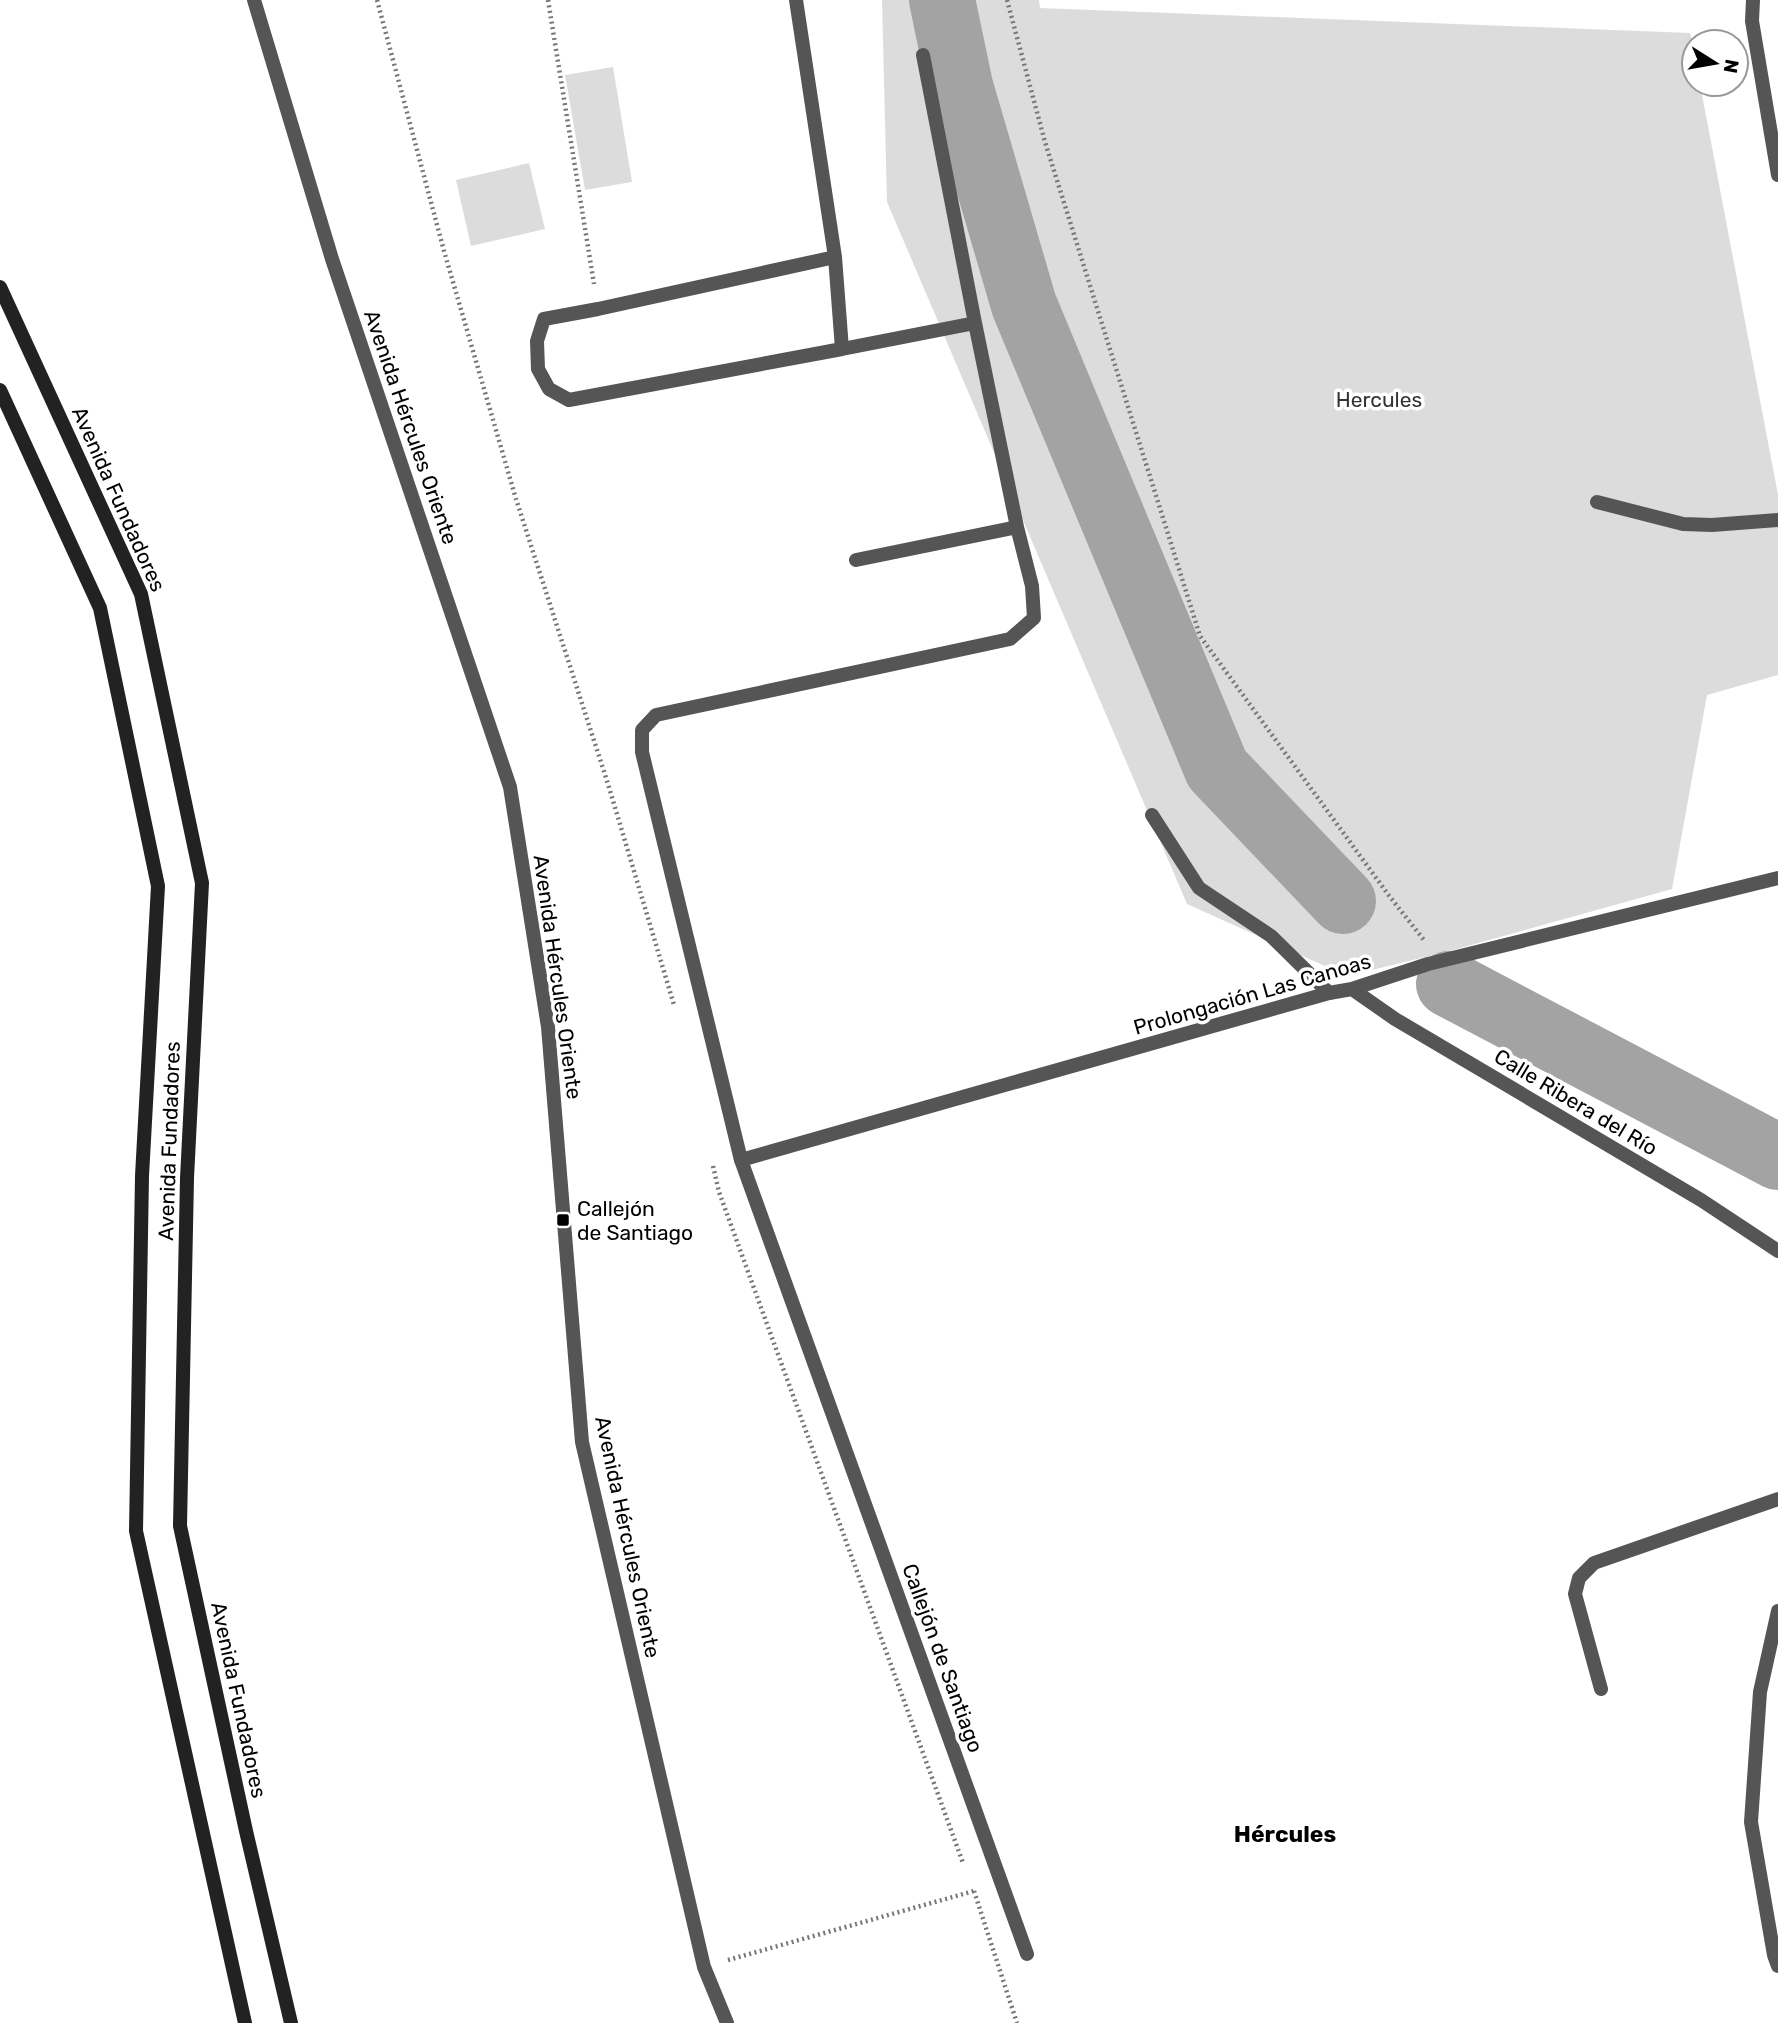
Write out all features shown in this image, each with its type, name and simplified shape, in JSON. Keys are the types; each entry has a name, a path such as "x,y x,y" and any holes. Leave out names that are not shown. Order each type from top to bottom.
{"main road":[{"name":"Avenida Fundadores","path":"0,287 141,594 202,883 187,1178 180,1526 243,1818 291,2023"},
{"name":"Avenida Fundadores","path":"0,390 100,608 158,886 142,1176 136,1531 245,2023"}],"street":[{"name":"Avenida Hércules Oriente","path":"254,0 332,259 510,787 548,1027 582,1442 704,1967 727,2023"},
{"path":"796,0 835,257 842,349"},
{"path":"1753,0 1752,21 1778,175"},
{"path":"856,560 1017,527 923,55"},
{"path":"835,257 544,319 537,341 538,369 549,389 569,400 975,323"},
{"path":"1597,502 1683,524 1712,525 1778,520"},
{"name":"Callejón de Santiago","path":"1017,527 1032,586 1034,618 1010,639 656,715 642,730 642,752 741,1160 1027,1954"},
{"path":"1152,815 1199,888 1271,936 1329,993"},
{"name":"Prolongación Las Canoas","path":"741,1160 1329,993 1352,989 1441,961 1778,878"},
{"name":"Calle Ribera del Río","path":"1352,989 1406,1026 1701,1200 1778,1251"},
{"path":"1601,1689 1575,1594 1579,1578 1594,1563 1778,1499"},
{"path":"1778,1611 1760,1692 1751,1822 1778,1966"}],"path":[{"path":"548,0 598,309"},
{"path":"1007,0 1045,142 1200,636 1390,897 1441,961"},
{"path":"704,1967 974,1891"}],"green space":[{"name":"Hercules","path":"882,0 1039,0 1040,8 1680,33 1680,98 1703,98 1778,495 1778,675 1707,695 1672,889 1446,952 1347,976 1187,904 887,202"},
{"path":"613,67 632,182 585,190 565,75"},
{"path":"529,163 545,229 471,246 456,180"}],"waterway":[{"path":"942,0 960,86 1024,305 1217,769 1343,901"},
{"path":"1449,984 1778,1157"}],"place":[{"name":"Callejón de Santiago","path":"563,1220"}],"district":[{"name":"Hércules","path":"1285,1834"}]}
